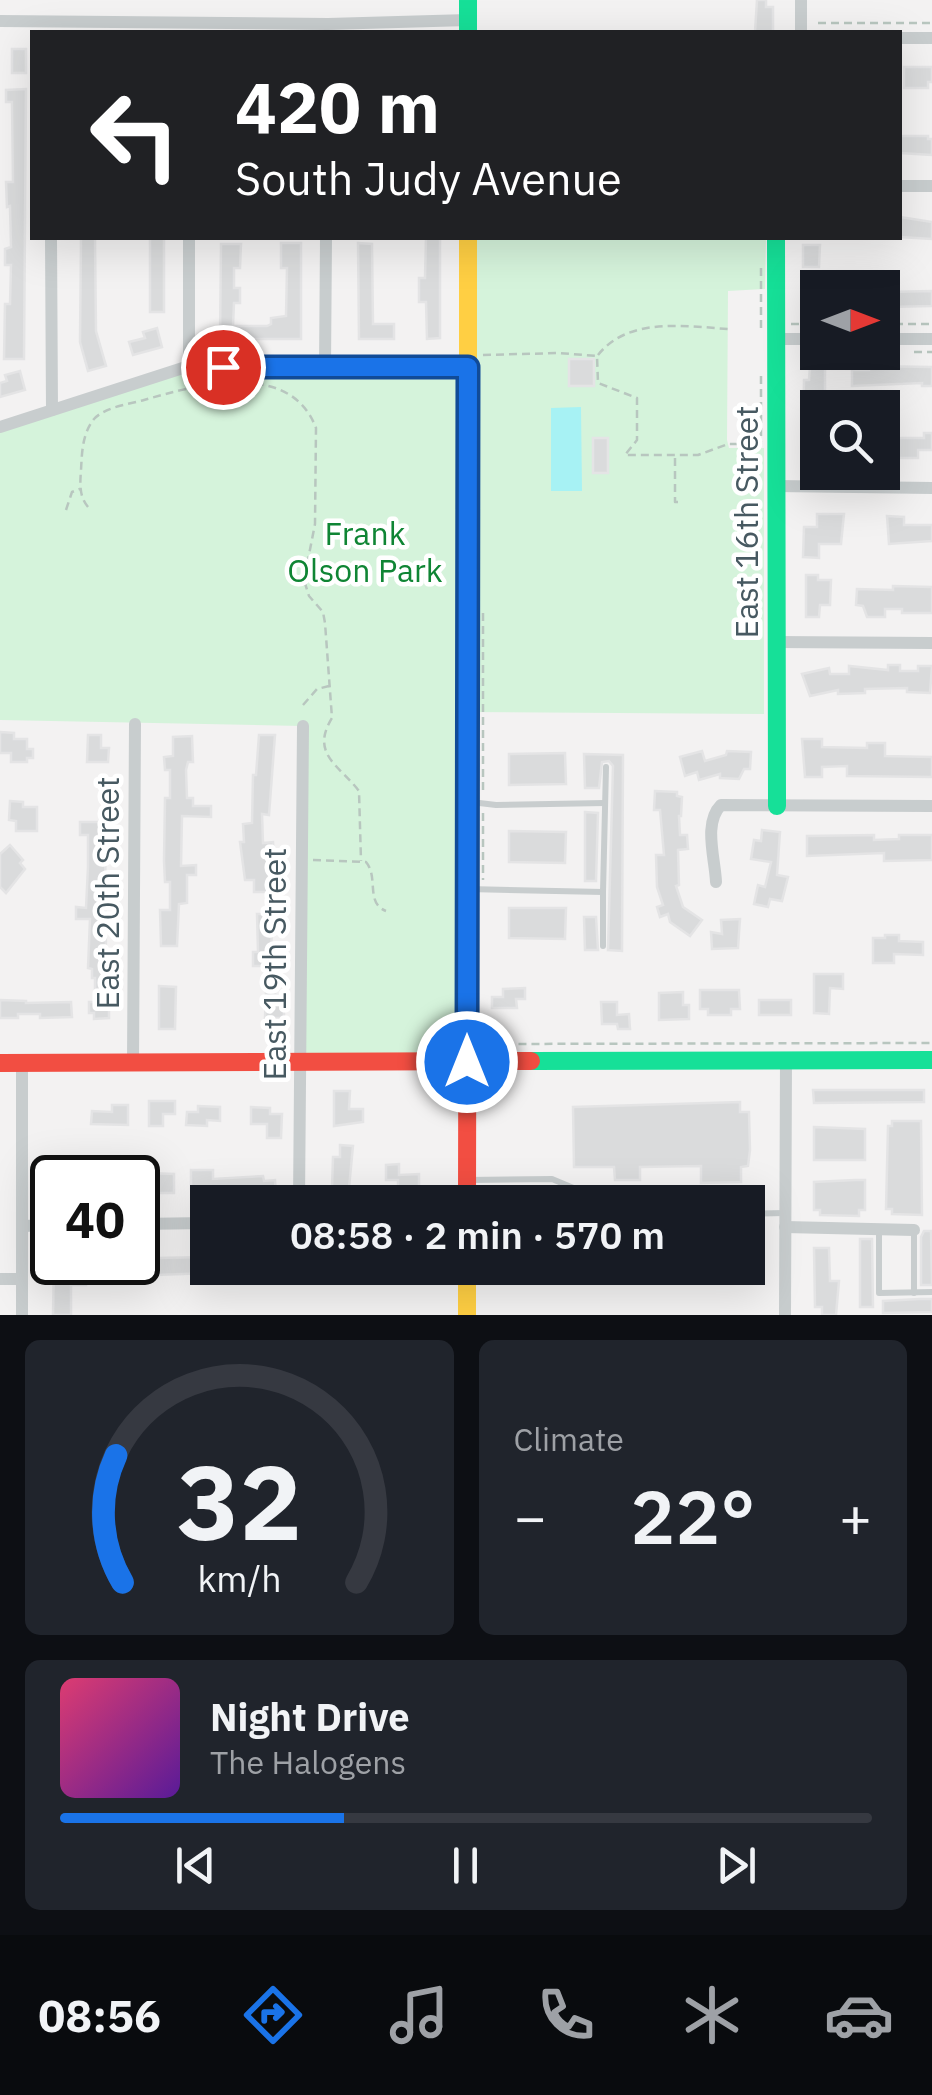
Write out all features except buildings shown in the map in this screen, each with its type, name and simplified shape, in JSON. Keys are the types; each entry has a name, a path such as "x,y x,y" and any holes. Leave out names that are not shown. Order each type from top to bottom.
{"street":[{"path":"0,21 51,27 468,26 468,0"},
{"path":"801,0 801,30"},
{"path":"902,38 932,38"},
{"path":"902,186 932,186"},
{"path":"51,240 52,410"},
{"path":"188,366 189,240"},
{"path":"326,240 326,368"},
{"path":"467,1185 467,1062 475,889 468,240"},
{"name":"East 16th Street","path":"776,240 769,336 776,486 777,806"},
{"path":"769,336 800,338"},
{"path":"900,339 932,339"},
{"path":"0,427 188,366 468,367"},
{"path":"776,486 932,488"},
{"path":"775,642 932,643"},
{"name":"East 20th Street","path":"133,1063 135,724"},
{"name":"East 19th Street","path":"299,1185 303,726"},
{"path":"716,882 711,829 713,814 722,806 932,806"},
{"path":"785,1315 786,1060"},
{"path":"0,1063 932,1060"},
{"path":"22,1063 22,1315"},
{"path":"785,1220 914,1230"},
{"path":"160,1224 190,1223"},
{"path":"22,1226 30,1226"},
{"path":"0,1278 22,1278"},
{"path":"467,1285 467,1315"}],"lane":[{"path":"603,946 606,767"},
{"path":"475,803 605,804"},
{"path":"475,889 603,892"},
{"path":"467,1180 552,1179 566,1185"},
{"path":"765,1217 785,1220"},
{"path":"878,1229 879,1293 932,1292"},
{"path":"914,1230 914,1293"}],"path":[{"path":"818,23 932,22"},
{"path":"761,259 769,336"},
{"path":"900,324 932,324"},
{"path":"728,329 659,326 635,330 599,351 598,383 637,398 638,440 625,456 698,454 728,444 761,444 761,367"},
{"path":"482,353 597,356"},
{"path":"88,506 82,500 82,448 86,432 104,412 196,385 250,383 276,386 307,412 316,428 314,524 304,580 310,596 323,612 332,718 324,742 330,762 359,791 361,860"},
{"path":"675,456 676,502 680,502"},
{"path":"66,510 72,492 81,489"},
{"path":"475,889 483,606"},
{"path":"302,705 316,689 330,686"},
{"path":"302,860 361,860 371,866 374,902 386,911"},
{"path":"480,1036 492,1044 932,1043"}],"green space":[{"name":"Frank Olson Park","path":"475,240 766,240 765,289 728,291 727,440 729,448 764,448 764,714 468,712 467,1062 300,1062 302,726 0,720 0,427 189,366 468,367"}],"water":[{"path":"581,407 582,491 551,491 551,408"}],"traffic: fast":[{"path":"468,0 468,30"},
{"path":"776,240 777,806"},
{"path":"531,1061 932,1060"}],"traffic: slow":[{"path":"468,240 468,699"},
{"path":"467,1285 467,1315"}],"traffic: jam":[{"path":"467,1185 468,699"},
{"path":"0,1063 531,1061"}],"route":[{"path":"223,367 468,367 467,1062"}]}
